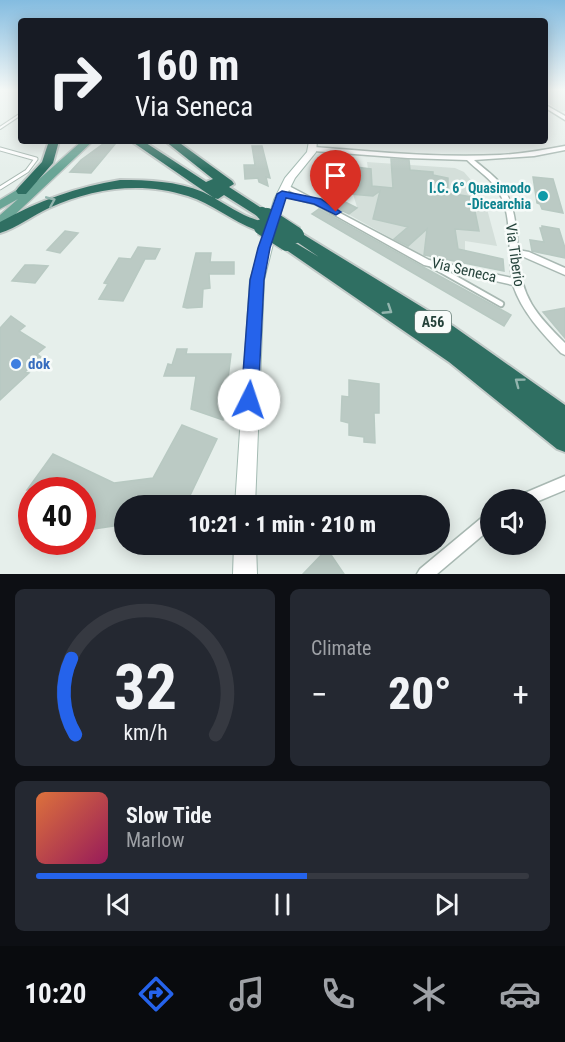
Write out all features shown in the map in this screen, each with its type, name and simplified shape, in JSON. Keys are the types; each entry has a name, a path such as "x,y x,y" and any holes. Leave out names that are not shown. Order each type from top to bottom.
{"highway":[{"path":"22,191 48,163 52,156 54,144"},
{"name":"A56","path":"141,144 253,218 262,220"},
{"name":"A56","path":"153,144 456,356 565,441"},
{"path":"0,228 36,207 63,196 101,186 138,183 170,186 195,194 226,208 252,225 262,220 256,203 174,144"},
{"name":"A56","path":"291,239 447,331 565,418"}],"main road":[{"path":"0,222 84,144"},
{"path":"0,205 74,153"}],"street":[{"path":"245,495 257,280 264,248 284,190 290,177 314,145 470,159 531,155 565,148"},
{"name":"Via Tiberio","path":"470,159 502,190 510,217 517,282 522,297 565,350"},
{"name":"Via Seneca","path":"284,190 317,202 427,263 517,282"},
{"path":"515,252 526,254 565,272"},
{"path":"546,491 565,483"},
{"path":"425,574 480,528"},
{"path":"244,574 245,555"}],"lane":[{"path":"0,128 18,116"},
{"path":"0,148 36,159 27,171 0,188"},
{"path":"427,263 501,304"}],"shaded area":[{"path":"367,162 455,168 464,172 483,194 497,246 465,241 465,264 419,254 348,214 357,207 353,194 371,193"}],"building":[{"path":"103,144 115,144 91,173 70,172 81,160"},
{"path":"252,146 262,146 270,178 266,177 268,186 259,182 258,178 245,179 244,165 255,165"},
{"path":"391,159 409,160 410,170 433,172 433,175 448,178 448,193 472,197 479,231 455,229 458,249 503,259 504,271 424,255 427,229 408,246 394,239 408,227 373,219 380,191 373,196 325,192 357,208 349,214 323,202 317,167 356,165 356,167 371,169 372,186 393,188"},
{"name":"I.C. 6° Quasimodo -Dicearchia","path":"533,177 553,179 563,213 542,209 537,203"},
{"path":"319,209 511,315 504,326 312,214"},
{"path":"542,226 559,229 565,248 565,258 532,251 530,240 544,242 540,228"},
{"path":"65,231 78,233 60,253 47,250"},
{"path":"138,247 160,249 155,259 145,259 123,301 99,299 108,284 104,283 119,258 131,259"},
{"path":"196,253 211,253 210,262 234,262 234,274 209,274 210,288 203,289 202,307 187,308 183,307"},
{"path":"25,265 48,266 35,283 12,281"},
{"path":"565,308 565,338 543,312"},
{"name":"dok","path":"11,316 25,326 19,331 45,347 37,354 41,357 25,372 29,373 0,400 0,328"},
{"path":"177,349 187,349 186,354 231,354 223,420 191,409 196,376 164,376 168,364 172,365"},
{"path":"349,380 379,384 379,413 374,413 375,443 364,442 364,437 349,435 349,423 341,421 342,396 349,397"},
{"path":"182,425 217,439 190,495 114,495 114,526 96,529 96,477 36,477 53,454 114,483 153,478"},
{"path":"321,555 331,555 344,574 303,574"}],"place":[{"name":"I.C. 6° Quasimodo -Dicearchia","path":"543,196"},
{"name":"dok","path":"16,364"}],"route":[{"path":"249,400 257,280 264,248 282,194 317,202 336,212"}]}
